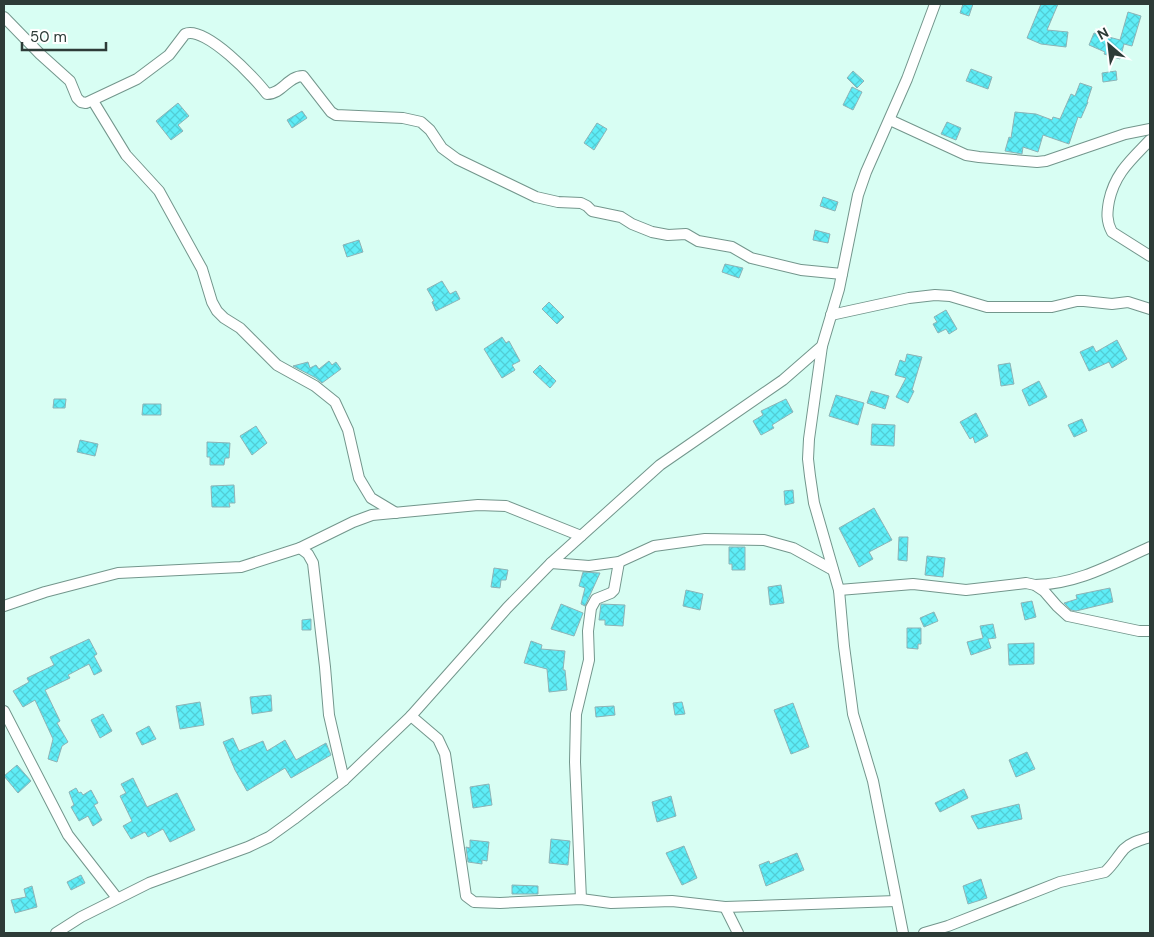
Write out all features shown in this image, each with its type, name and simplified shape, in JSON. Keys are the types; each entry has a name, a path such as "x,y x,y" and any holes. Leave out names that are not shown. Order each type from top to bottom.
{"street":[{"path":"903,933 873,781 853,714 844,646 840,590 814,503 808,459 808,440 822,346 842,274 858,195 866,172 907,79 934,4"},
{"path":"4,17 40,54 70,81 80,102 93,101 106,92 137,79 169,55 185,34 188,32 196,33 226,52 258,81 267,94 271,94 283,87 296,76 303,76 331,112 336,115 403,118 421,122 430,130 442,148 452,156 536,197 558,202 581,203 588,206 592,211 621,217 632,224 652,232 668,235 686,234 698,240 732,247 751,258 801,270 842,274"},
{"path":"93,101 126,156 159,191 202,269 212,302 217,310 224,318 240,328 277,365 315,386 335,402 348,430 359,478 371,498 396,513"},
{"path":"890,120 966,155 1037,162 1046,161 1125,134 1150,129"},
{"path":"1150,140 1121,170 1114,183 1107,211 1109,226 1112,232 1150,256"},
{"path":"831,315 909,298 935,295 950,296 987,307 1052,307 1084,301 1112,304 1128,302 1150,309"},
{"path":"56,933 81,917 150,883 248,847 269,837 344,780 411,716 507,608 551,563 660,466 784,380 822,346"},
{"path":"4,606 45,592 118,573 235,568 300,548 372,515 478,506 506,506 581,536"},
{"path":"551,563 589,566 619,562 644,550 665,544 705,539 764,540 793,548 833,570"},
{"path":"840,590 914,584 956,590 1016,583 1053,584 1078,579 1150,547"},
{"path":"300,548 308,554 313,563 329,715 344,780"},
{"path":"581,899 574,762 576,714 589,660 588,637 591,608 596,599 614,590 619,562"},
{"path":"1035,585 1044,591 1068,616 1139,631 1150,631"},
{"path":"4,711 68,835 117,898"},
{"path":"411,716 438,739 445,754 465,889 469,899 474,902 500,903 581,899 611,903 672,901 725,907 896,902"},
{"path":"924,933 948,926 1060,882 1105,872 1124,849 1132,843 1150,837"},
{"path":"725,907 738,933"}],"building":[{"path":"963,4 973,4 969,16 960,13"},
{"path":"1041,4 1058,4 1047,30 1068,32 1066,47 1041,44 1027,38"},
{"path":"1128,12 1141,16 1132,46 1124,44 1120,59 1104,54 1105,52 1089,45 1094,33 1120,40"},
{"path":"971,69 992,77 988,89 966,81"},
{"path":"853,71 864,81 857,88 847,78"},
{"path":"1116,71 1117,80 1103,82 1102,73"},
{"path":"1080,83 1092,87 1088,102 1081,118 1078,117 1069,144 1043,135 1038,152 1023,147 1022,154 1005,151 1009,137 1011,138 1015,112 1036,114 1052,120 1053,117 1060,119 1071,94 1075,96"},
{"path":"852,87 862,92 853,110 843,105"},
{"path":"178,103 189,116 178,125 183,131 171,140 156,121"},
{"path":"302,111 307,118 292,128 287,120"},
{"path":"947,122 961,128 956,140 941,134"},
{"path":"597,123 607,129 594,150 584,143"},
{"path":"823,197 838,202 835,211 820,206"},
{"path":"815,230 830,234 828,243 813,240"},
{"path":"359,240 363,252 347,257 343,245"},
{"path":"725,264 743,268 739,278 722,272"},
{"path":"442,281 450,294 456,291 460,299 436,311 432,302 434,301 427,289"},
{"path":"549,302 564,317 557,324 542,309"},
{"path":"946,310 957,329 949,334 946,329 938,333 933,324 937,322 934,317"},
{"path":"502,337 506,343 509,341 520,361 512,365 515,370 502,378 484,349"},
{"path":"1117,340 1127,359 1112,368 1109,362 1089,371 1080,352 1093,346 1096,352"},
{"path":"907,354 922,357 912,390 914,391 908,403 896,397 906,378 895,375 900,360 905,362"},
{"path":"329,361 332,365 336,362 341,369 322,383 293,366 308,362 310,368 316,365 319,369"},
{"path":"1010,363 1014,384 1001,386 998,365"},
{"path":"540,365 556,381 550,388 533,372"},
{"path":"1039,381 1047,397 1029,406 1022,390"},
{"path":"871,391 889,396 885,409 867,403"},
{"path":"836,395 864,403 858,425 829,416"},
{"path":"54,399 66,399 65,408 53,408"},
{"path":"786,399 793,412 772,425 774,428 761,435 753,421 763,415 761,411"},
{"path":"143,404 161,404 161,415 142,415"},
{"path":"976,413 988,436 975,443 973,437 970,439 960,422"},
{"path":"1082,419 1087,431 1074,437 1068,425"},
{"path":"872,424 895,425 894,446 871,445"},
{"path":"256,426 267,443 252,455 240,436"},
{"path":"80,440 98,444 95,456 77,452"},
{"path":"207,442 230,443 229,458 225,458 224,465 210,465 210,457 207,457"},
{"path":"234,485 235,503 229,503 230,507 212,507 211,486"},
{"path":"793,490 794,503 785,505 784,491"},
{"path":"874,508 892,540 869,552 873,559 859,567 839,528"},
{"path":"899,537 908,537 907,561 898,560"},
{"path":"729,547 745,547 745,570 732,570 732,564 729,564"},
{"path":"927,556 945,558 943,577 925,575"},
{"path":"494,568 508,570 506,580 501,580 500,588 491,587"},
{"path":"583,572 600,573 585,606 581,604 585,588 579,586"},
{"path":"781,585 784,603 770,605 768,587"},
{"path":"1110,588 1113,602 1076,611 1071,610 1064,603 1077,599 1076,595"},
{"path":"686,590 703,594 700,610 683,606"},
{"path":"1032,601 1036,617 1025,620 1021,603"},
{"path":"561,604 583,613 574,636 551,629"},
{"path":"601,604 625,605 623,626 605,625 605,620 599,620"},
{"path":"934,612 938,621 924,627 920,618"},
{"path":"311,619 311,630 302,630 302,620"},
{"path":"993,624 996,638 988,639 991,648 971,655 967,642 983,638 980,626"},
{"path":"907,628 921,628 921,644 918,644 918,649 907,648"},
{"path":"89,639 97,654 94,656 102,671 94,675 89,664 68,675 70,678 45,690 60,721 57,723 68,742 62,746 57,762 48,759 53,739 35,700 23,707 13,691 29,682 27,678 54,665 50,657"},
{"path":"531,641 542,645 541,649 565,651 563,670 565,670 567,690 549,692 547,669 524,663"},
{"path":"1034,643 1034,664 1009,665 1008,644"},
{"path":"271,695 272,711 252,714 250,697"},
{"path":"200,702 204,725 180,729 176,706"},
{"path":"682,702 685,714 675,715 673,703"},
{"path":"793,703 809,747 791,754 774,710"},
{"path":"614,706 615,715 596,717 595,707"},
{"path":"103,714 112,731 100,738 91,720"},
{"path":"149,726 156,739 142,745 136,733"},
{"path":"233,738 239,751 263,741 267,751 285,740 296,760 326,743 331,755 291,778 285,768 247,791 235,770 223,742"},
{"path":"1027,752 1035,769 1016,777 1009,760"},
{"path":"17,765 31,781 18,793 4,776"},
{"path":"133,778 147,807 177,793 195,830 170,842 163,829 148,837 145,832 131,839 123,826 132,821 120,796 126,793 121,784"},
{"path":"489,784 492,805 473,808 470,787"},
{"path":"76,788 83,795 91,790 98,803 94,805 102,820 93,826 88,816 79,821 71,807 74,805 69,792"},
{"path":"964,789 968,798 940,812 935,803"},
{"path":"671,796 676,816 657,822 652,802"},
{"path":"1019,804 1022,819 978,829 971,816"},
{"path":"551,839 570,841 568,865 549,863"},
{"path":"470,840 489,842 487,861 482,860 482,864 468,862 466,847 470,848"},
{"path":"684,846 697,878 682,885 666,853"},
{"path":"797,853 804,870 766,886 759,865 769,861 770,864"},
{"path":"81,875 85,883 71,890 67,882"},
{"path":"981,879 987,898 968,904 963,886"},
{"path":"512,885 538,886 538,894 512,894"},
{"path":"32,886 37,907 15,913 11,900 26,897 24,889"}]}
